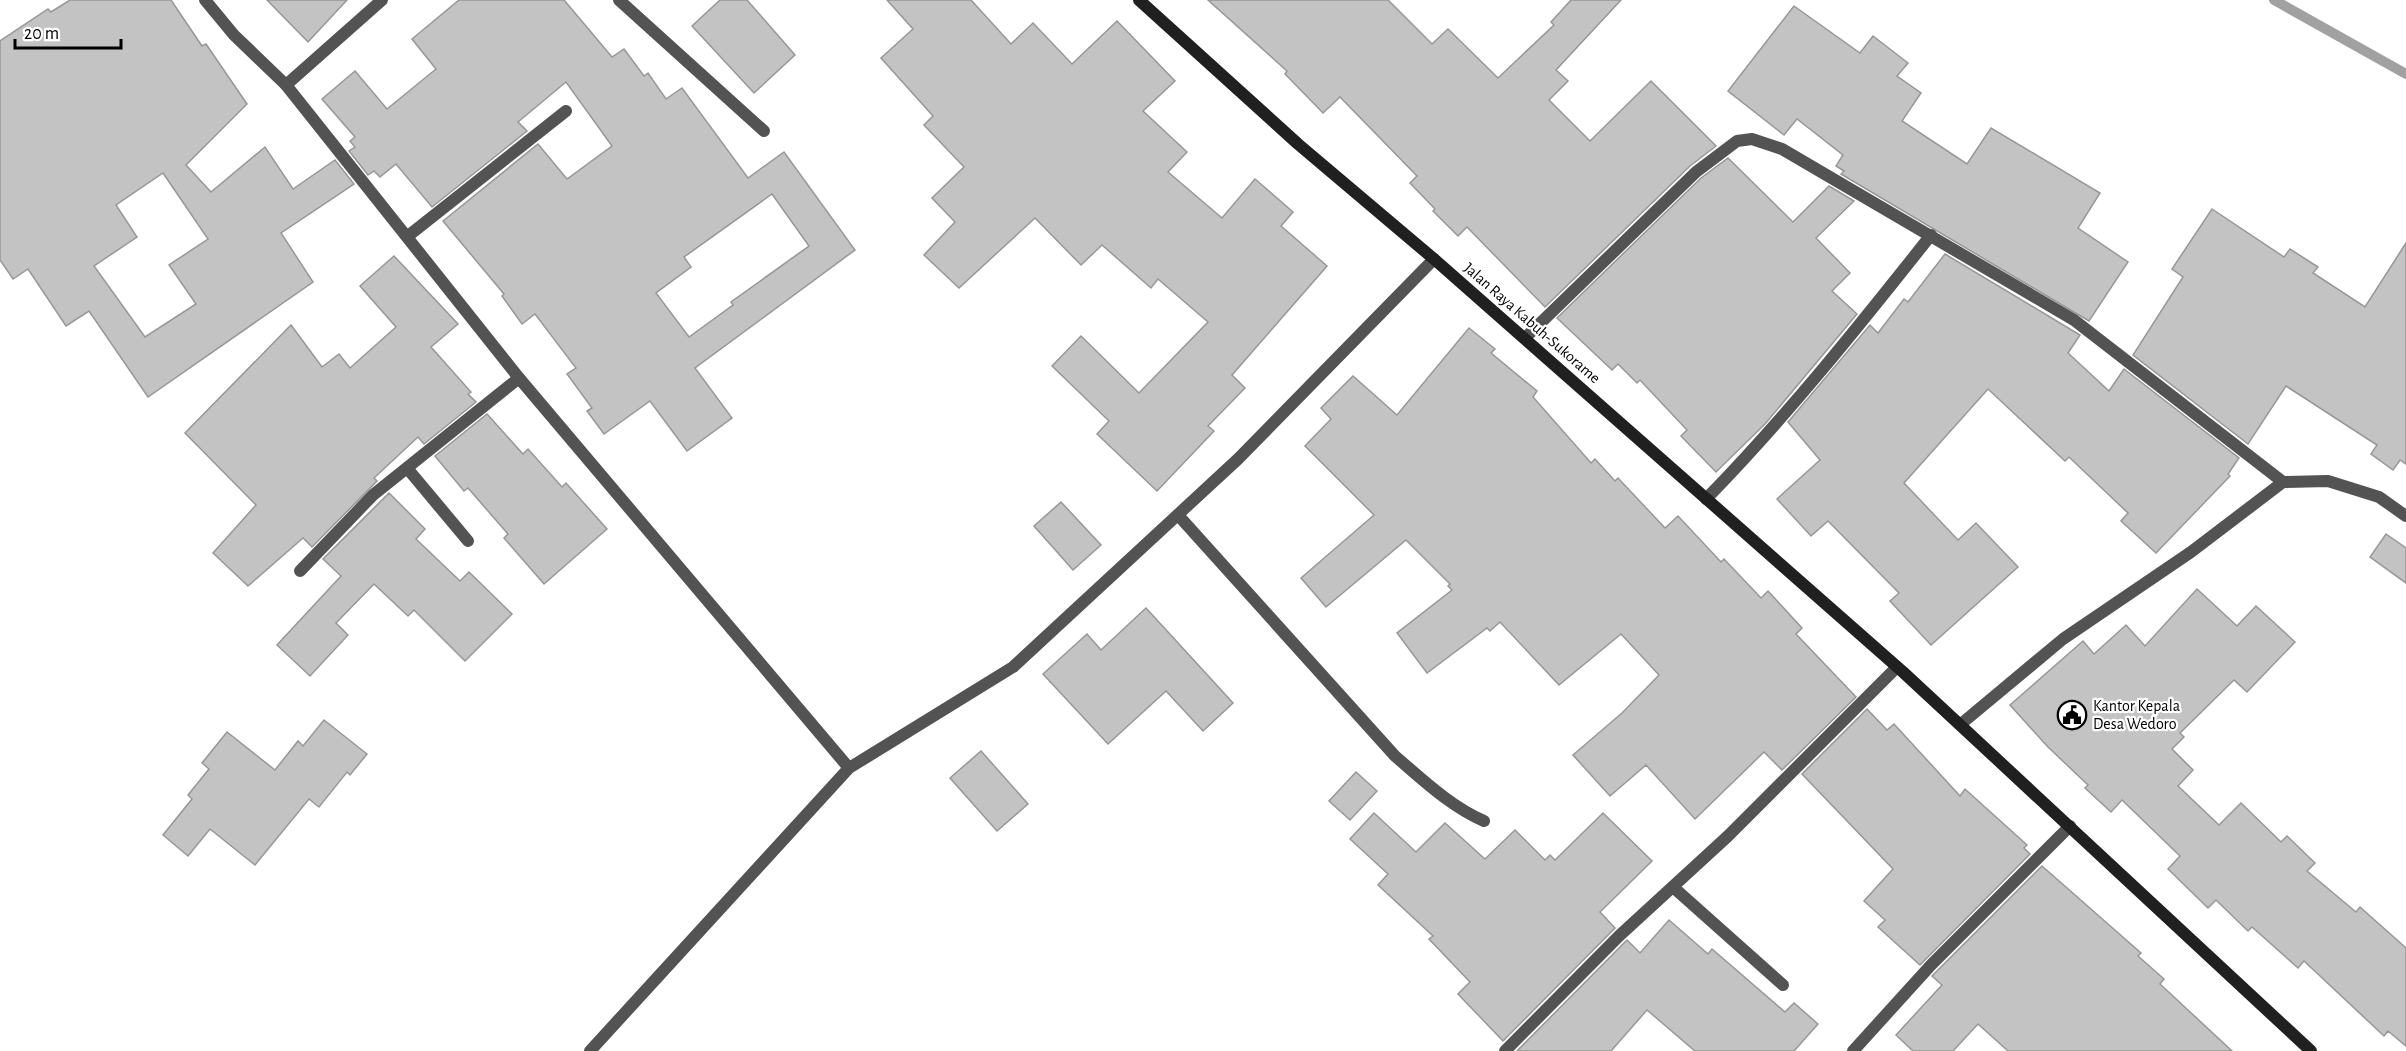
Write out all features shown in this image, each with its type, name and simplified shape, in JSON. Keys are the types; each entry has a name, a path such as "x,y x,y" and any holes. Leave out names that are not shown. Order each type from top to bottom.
{"main road":[{"name":"Jalan Raya Kabuh-Sukorame","path":"1139,0 1298,144 1525,338 1961,724 2311,1051"}],"street":[{"path":"205,0 234,35 286,85 519,378 849,768"},
{"path":"286,85 382,0"},
{"path":"619,0 764,131"},
{"path":"408,236 566,111"},
{"path":"1525,338 1696,172 1737,141 1752,139 1782,149 2074,320 2283,482"},
{"path":"1706,499 1764,440 1931,235"},
{"path":"590,1051 849,768 1013,667 1238,459 1434,259"},
{"path":"300,572 373,495 519,378"},
{"path":"407,468 468,541"},
{"path":"1961,724 2063,639 2191,552 2283,482 2328,481 2379,497 2406,516"},
{"path":"1178,515 1395,756 1432,788 1468,814 1484,821"},
{"path":"1505,1051 1619,936 1900,670"},
{"path":"1860,1048 1931,965 2070,826"},
{"path":"1673,887 1783,985"}],"building":[{"path":"70,0 171,0 202,46 206,44 247,104 186,165 211,192 265,147 293,189 335,160 354,184 281,233 313,282 148,397 89,311 66,326 28,269 13,279 0,260 0,41 48,9 51,12","holes":["163,173 208,239 169,265 196,304 145,337 94,266 137,237 116,205"]},
{"path":"267,0 347,0 308,42"},
{"path":"459,0 564,0 612,57 624,49 644,76 648,73 666,99 682,88 748,178 784,152 855,250 695,368 732,418 687,451 650,401 604,434 587,411 592,408 567,374 576,368 535,314 522,324 502,296 504,294 443,221 538,144 567,179 612,146 566,82 518,122 527,131 432,207 396,164 380,177 374,171 368,175 349,151 355,147 350,141 355,137 322,99 355,71 387,109 436,69 412,39","holes":["772,194 809,246 731,302 733,305 689,337 656,293 691,267 684,257"]},
{"path":"720,0 747,0 795,55 754,93 692,26"},
{"path":"887,0 971,0 1011,44 1033,23 1072,64 1117,21 1175,81 1143,111 1187,152 1168,172 1222,218 1255,179 1293,212 1281,226 1327,266 1232,375 1245,388 1208,426 1214,431 1157,491 1097,434 1109,421 1052,366 1081,336 1139,393 1208,322 1158,279 1151,288 1102,245 1081,265 1035,218 959,288 924,255 955,222 932,198 964,167 924,125 933,116 881,58 913,29"},
{"path":"1208,0 1388,0 1432,44 1448,29 1498,78 1554,25 1551,22 1571,0 1621,0 1556,70 1568,81 1549,100 1590,141 1651,81 1716,146 1690,166 1545,307 1467,227 1458,236 1433,211 1435,209 1410,183 1417,176 1340,97 1323,113 1285,74 1287,71"},
{"path":"1794,6 1860,53 1873,36 1908,63 1897,76 1921,93 1902,121 1967,164 1991,128 2100,193 2078,228 2128,262 2089,321 1841,174 1844,171 1836,166 1843,155 1797,119 1784,135 1728,91"},
{"path":"1728,158 1793,222 1829,186 1854,201 1816,238 1850,273 1832,291 1857,314 1765,424 1716,472 1681,436 1687,430 1640,380 1637,383 1618,364 1612,370 1557,318 1701,178"},
{"path":"2212,209 2284,257 2290,249 2318,267 2313,273 2365,307 2406,243 2406,464 2400,460 2393,470 2371,454 2377,445 2286,386 2248,444 2133,355 2183,277 2172,269"},
{"path":"1945,254 2080,335 2068,353 2109,391 2124,369 2239,458 2228,474 2230,476 2156,553 2121,521 2128,513 2069,457 2065,461 1988,389 1904,483 1958,540 1976,523 2018,567 1931,645 1890,601 1899,593 1828,521 1811,536 1777,499 1820,460 1788,422 1870,325 1878,333 1904,299 1908,302"},
{"path":"394,256 458,324 431,347 471,392 468,394 476,402 424,444 418,437 374,478 377,481 312,547 303,538 248,586 213,553 256,505 185,433 291,325 322,367 339,354 350,368 396,327 360,286"},
{"path":"1469,328 1495,349 1491,353 1537,391 1533,397 1591,463 1595,459 1615,481 1618,478 1665,528 1678,516 1721,562 1724,559 1761,598 1768,591 1802,628 1796,634 1856,697 1782,770 1764,752 1695,819 1646,765 1610,796 1573,755 1622,713 1659,675 1621,634 1559,685 1500,622 1490,631 1487,628 1427,673 1397,633 1452,590 1448,586 1450,584 1406,540 1326,607 1301,578 1374,515 1305,446 1331,419 1321,408 1353,376 1397,415"},
{"path":"487,414 523,454 528,449 562,487 566,483 607,529 544,584 504,538 508,534 468,488 464,491 435,456"},
{"path":"389,493 425,529 416,539 460,581 469,572 512,614 465,661 414,610 408,616 374,584 336,623 348,635 310,676 277,645 341,576 323,559"},
{"path":"1061,502 1101,545 1073,570 1034,526"},
{"path":"2386,534 2406,548 2406,583 2370,557"},
{"path":"2197,589 2237,626 2256,606 2295,642 2247,692 2234,680 2180,733 2184,737 2172,749 2193,770 2178,786 2219,825 2241,803 2281,842 2287,836 2315,863 2307,871 2356,912 2360,907 2406,948 2406,1046 2388,1031 2384,1036 2304,961 2298,968 2252,927 2248,931 2216,900 2208,908 2168,869 2180,856 2122,800 2111,812 2085,788 2088,785 2048,747 2010,705 2083,641 2094,654 2126,625 2145,646"},
{"path":"1146,608 1233,703 1203,731 1166,691 1108,744 1043,674 1087,634 1101,650"},
{"path":"1867,709 1887,730 1894,724 1960,796 1965,789 2027,845 2024,848 2030,854 1920,965 1878,927 1885,920 1864,901 1893,869 1802,774"},
{"path":"324,720 367,754 350,775 347,772 319,807 309,799 255,865 210,829 188,856 163,835 192,799 188,795 209,769 202,763 227,732 275,770 298,741 303,746"},
{"path":"981,751 1028,804 997,831 950,778"},
{"path":"1356,772 1377,791 1350,820 1329,801"},
{"path":"1374,813 1416,852 1445,823 1485,859 1515,830 1545,860 1550,855 1555,860 1603,813 1652,861 1600,912 1615,928 1503,1041 1458,994 1470,982 1429,939 1433,936 1378,885 1388,874 1350,839"},
{"path":"2042,866 2141,953 2138,956 2164,979 2160,984 2232,1051 2008,1051 1978,1024 1953,1051 1913,1051 1896,1035 1942,985 1932,976"},
{"path":"1669,920 1708,954 1712,949 1785,1012 1794,1003 1818,1024 1794,1051 1695,1051 1647,1010 1611,1051 1517,1051 1627,940 1640,953"}],"waterway":[{"path":"2274,0 2406,74"}],"place":[{"name":"Kantor Kepala Desa Wedoro","path":"2072,715"}]}
